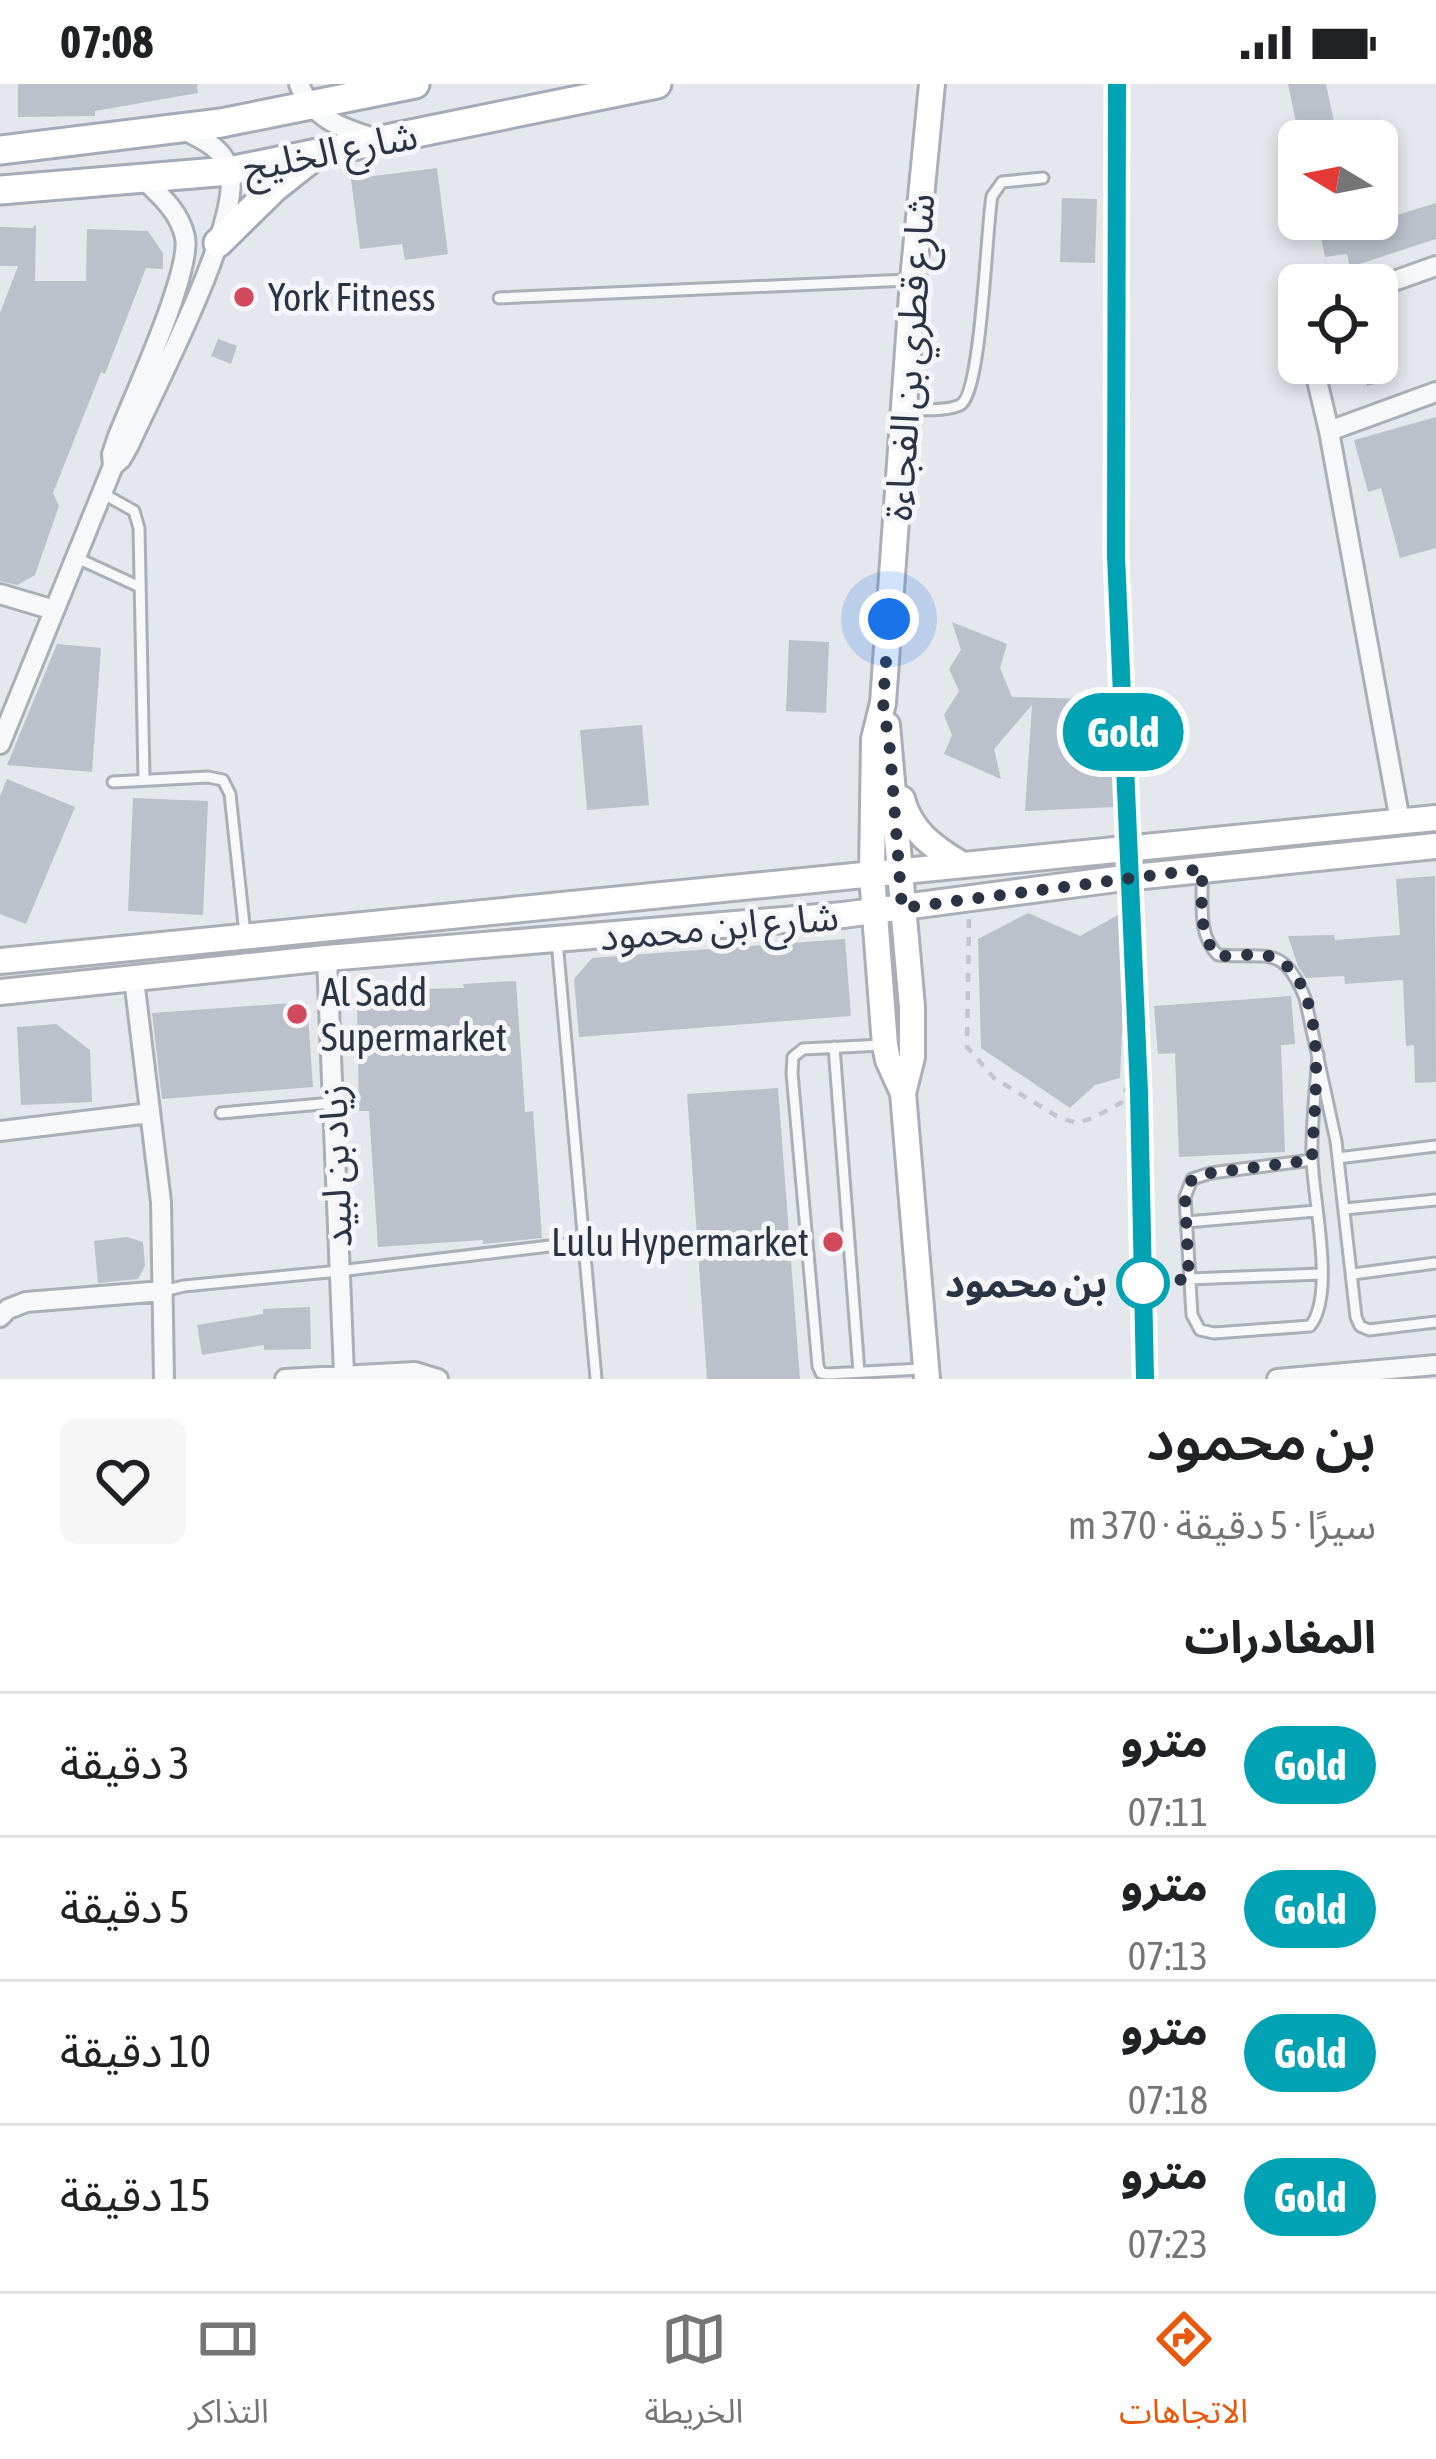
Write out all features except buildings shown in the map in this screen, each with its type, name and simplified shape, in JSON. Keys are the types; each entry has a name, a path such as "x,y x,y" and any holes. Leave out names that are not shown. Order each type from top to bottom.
{"main road":[{"name":"شارع الخليج","path":"4,146 183,129 304,94 416,84"},
{"name":"شارع الخليج","path":"0,190 230,171 657,84"},
{"path":"218,243 314,156"}],"street":[{"name":"شارع قطري بن الفجاءة","path":"903,1093 885,1045 874,911 874,739 883,703 932,84"},
{"path":"304,94 334,124 384,141"},
{"path":"113,466 129,445 218,243 229,204 230,171 216,148 183,129"},
{"path":"0,744 113,466 117,439 185,260 186,244 177,215 142,178"},
{"path":"1398,280 1436,266"},
{"path":"1318,384 1400,821"},
{"path":"1329,431 1436,392"},
{"path":"0,594 54,610"},
{"name":"شارع قطري بن الفجاءة","path":"883,703 913,1044 903,1093 926,1374"},
{"path":"890,750 904,808 914,826 939,851 962,864"},
{"name":"شارع ابن محمود","path":"0,962 1436,818"},
{"name":"شارع ابن محمود","path":"0,992 327,958 874,911 1202,869 1436,846"},
{"name":"زياد بن لبيد","path":"327,958 344,1374"},
{"path":"134,979 161,1202 164,1379"},
{"path":"0,1131 150,1113"},
{"path":"0,1317 26,1302 163,1291"},
{"path":"1277,1379 1436,1365"},
{"path":"285,1379 416,1372 438,1379"}],"lane":[{"path":"904,410 952,407 968,398 992,196 1002,182 1043,178"},
{"path":"499,298 913,280"},
{"path":"102,493 128,506 137,517 144,778"},
{"path":"76,558 140,587"},
{"path":"113,782 224,780 245,939"},
{"path":"1202,869 1207,944 1218,956 1257,954 1283,962 1305,998 1338,1157 1360,1326 1370,1330 1436,1322"},
{"path":"557,941 596,1379"},
{"path":"913,1044 803,1049 792,1066 819,1369 828,1374 926,1374"},
{"path":"834,1047 859,1372"},
{"path":"1312,1160 1192,1179 1185,1197 1189,1279 1192,1315 1200,1330 1310,1326 1317,1317 1322,1303 1321,1256 1312,1160 1318,1054"},
{"path":"220,1114 332,1102"},
{"path":"1338,1157 1436,1146"},
{"path":"1345,1209 1436,1200"},
{"path":"1186,1222 1316,1211"},
{"path":"163,1291 583,1242"},
{"path":"1321,1256 1351,1253"},
{"path":"1353,1274 1436,1263"},
{"path":"1189,1279 1321,1274"}],"path":[{"path":"969,898 967,1047 994,1078 1060,1118 1077,1123 1121,1103 1132,1074 1130,878"}],"metro line":[{"name":"Gold","path":"1117,84 1116,556 1139,1092 1145,1379"}],"place":[{"name":"York Fitness","path":"244,297"},
{"name":"Al Sadd Supermarket","path":"297,1014"},
{"name":"Lulu Hypermarket","path":"833,1242"},
{"name":"بن محمود","path":"1143,1283"}],"route":[{"path":"889,619 883,703 902,908 1202,869 1207,944 1218,956 1257,954 1283,962 1305,998 1318,1054 1312,1160 1192,1179 1185,1197 1189,1279 1143,1283"}]}
